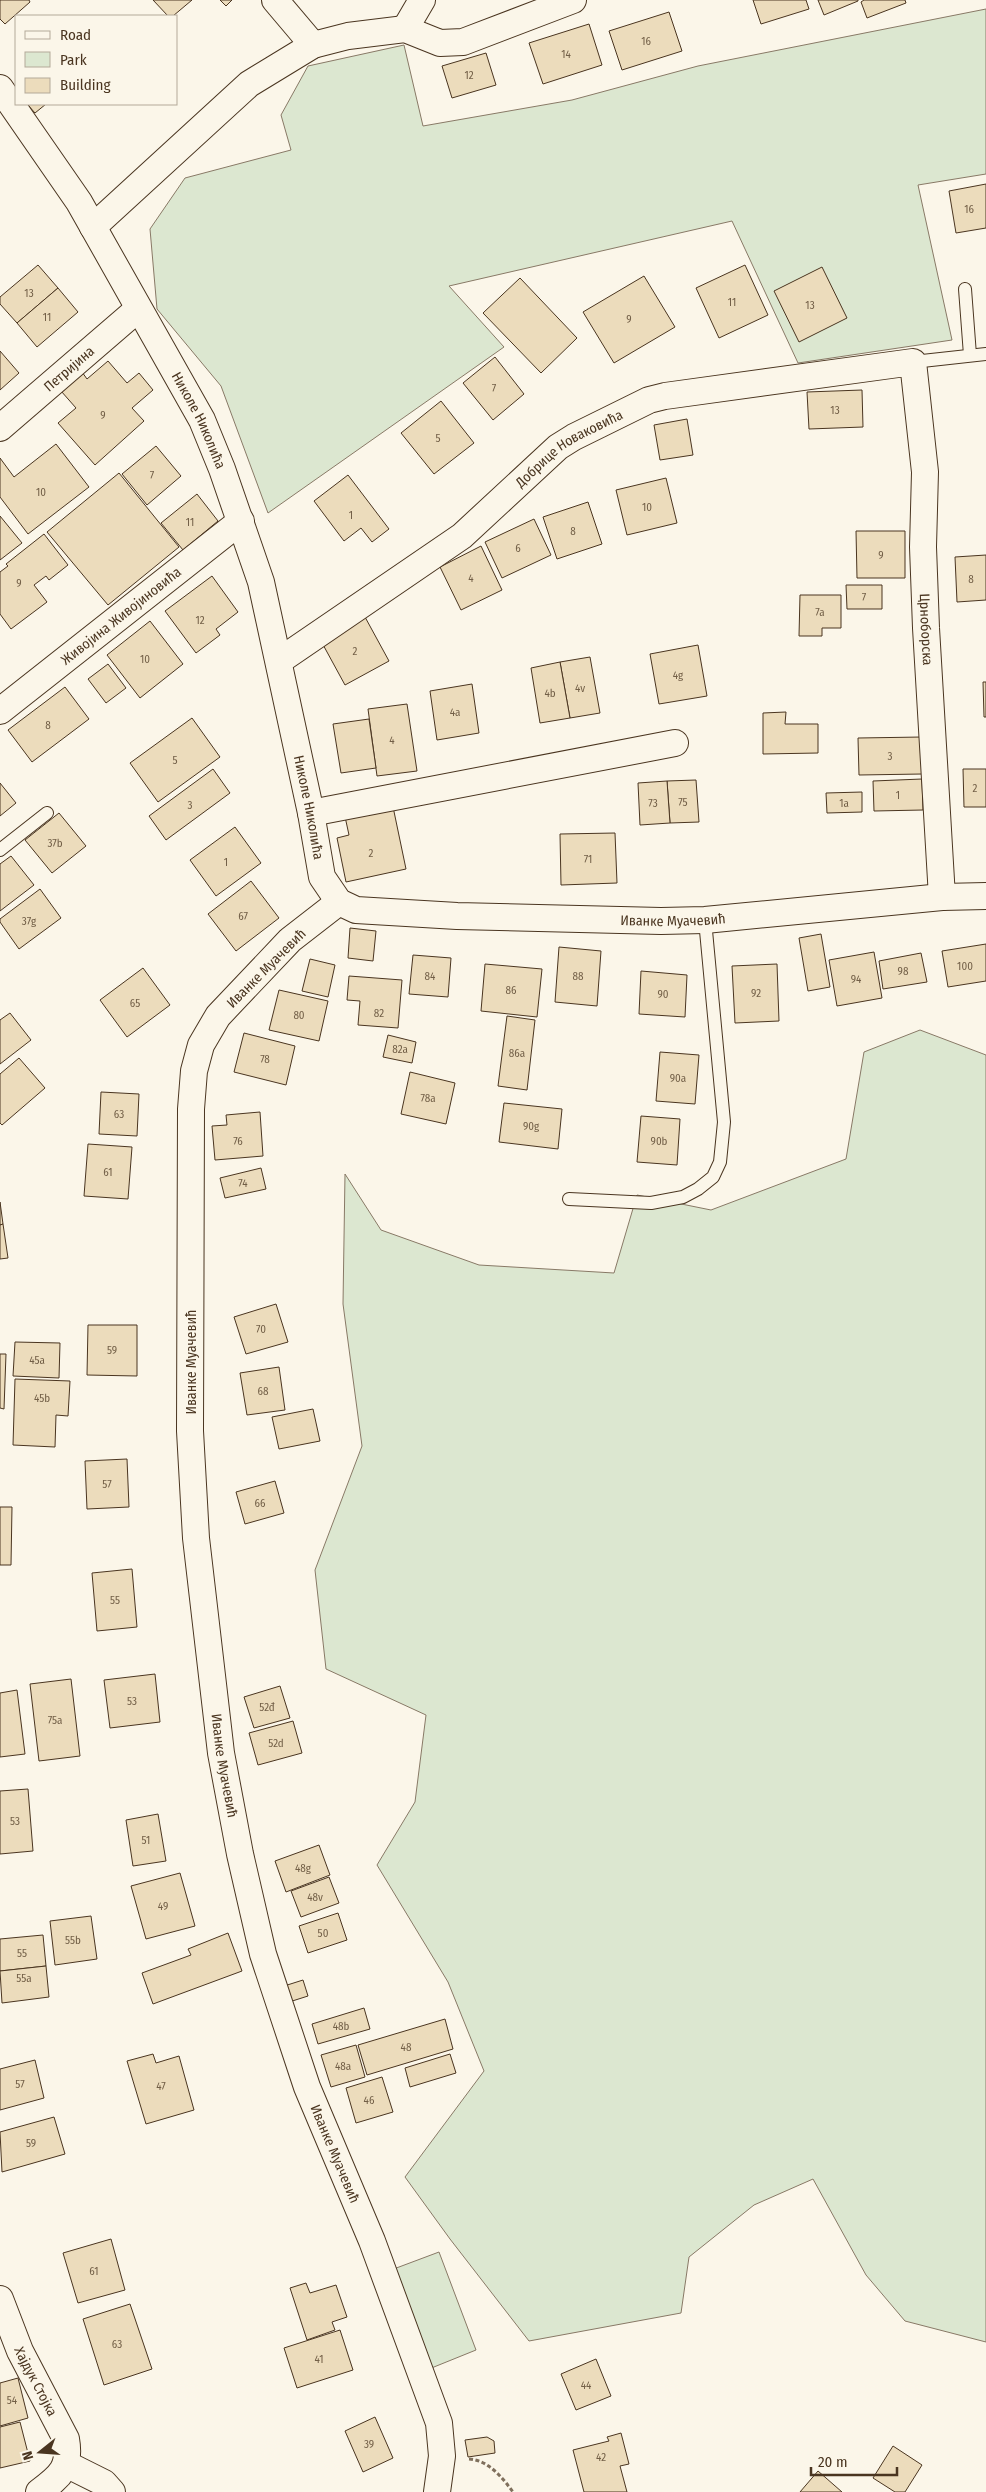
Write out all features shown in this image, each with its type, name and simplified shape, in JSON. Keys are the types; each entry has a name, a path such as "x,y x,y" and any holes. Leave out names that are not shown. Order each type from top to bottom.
{"street":[{"path":"275,0 313,45"},
{"path":"405,29 422,0"},
{"path":"93,226 249,84 313,45 348,36 405,29 440,42 463,42 572,0"},
{"name":"Николе Николића","path":"0,88 63,175 202,420 241,521 260,582 278,660 322,877 339,902"},
{"name":"Петријина","path":"0,428 138,309"},
{"name":"Добрице Новаковића","path":"278,660 462,536 558,447 574,437 649,400 802,375 912,362"},
{"name":"Црноборска","path":"912,362 926,472 923,547 942,897"},
{"name":"Живојина Живојиновића","path":"0,712 241,521"},
{"path":"310,813 675,743"},
{"name":"Иванке Муачевић","path":"438,2492 442,2456 438,2419 372,2241 307,2086 263,1954 240,1854 221,1753 196,1538 190,1431 190,1109 194,1071 201,1045 218,1016 290,940 339,902 356,910 448,916 705,920 942,897 986,896"},
{"name":"Хајдук Стојка","path":"0,2299 20,2351 66,2439 68,2452 66,2464"},
{"path":"39,2492 61,2475 66,2464 104,2483 112,2492"}],"lane":[{"path":"964,289 970,355"},
{"path":"912,362 986,354"},
{"path":"0,850 47,813"},
{"path":"569,1198 651,1203 665,1202 683,1197 698,1189 713,1177 720,1162 724,1122 705,920"}],"path":[{"path":"461,2459 476,2460 488,2466 497,2472 513,2492"}],"green space":[{"path":"986,9 986,174 918,185 952,340 798,363 732,221 449,286 504,347 268,513 221,386 157,309 150,229 185,178 291,150 281,115 308,66 404,45 423,126 572,100 698,66"},
{"path":"920,1030 986,1055 986,2342 905,2321 866,2275 813,2179 754,2205 689,2257 681,2313 529,2341 405,2177 484,2071 448,1982 377,1865 415,1802 426,1715 326,1669 315,1570 362,1446 343,1304 345,1174 381,1230 479,1265 614,1273 637,1195 711,1210 846,1159 864,1052"},
{"path":"439,2252 476,2350 429,2369 391,2270"}],"building":[{"path":"0,0 29,0 30,2 5,24 0,19"},
{"path":"153,0 192,0 174,15 167,15"},
{"path":"220,0 232,0 226,6"},
{"path":"753,0 806,0 809,9 761,24"},
{"path":"818,0 858,0 858,1 824,15"},
{"path":"864,0 905,0 906,3 867,18 861,2"},
{"path":"669,12 682,51 622,70 609,31"},
{"path":"589,24 602,65 543,84 529,43"},
{"path":"486,53 496,85 452,98 442,66"},
{"path":"28,105 45,105 35,113"},
{"path":"986,184 986,228 956,233 949,191"},
{"path":"38,265 58,288 17,323 0,304 0,297"},
{"path":"745,265 768,315 719,338 696,288"},
{"path":"822,267 847,318 799,342 774,291"},
{"path":"644,276 675,327 614,363 583,312"},
{"path":"520,278 577,338 541,373 483,313"},
{"path":"58,288 78,312 37,347 17,323"},
{"path":"0,351 19,373 0,390"},
{"path":"495,357 524,394 493,420 463,383"},
{"path":"108,361 127,383 139,373 153,390 132,408 144,421 95,465 58,423 76,408 61,391 82,372 87,379"},
{"path":"862,390 863,427 809,429 807,392"},
{"path":"441,401 474,443 434,474 401,433"},
{"path":"687,419 693,455 660,460 654,425"},
{"path":"56,444 89,487 28,534 0,497 0,458 14,477"},
{"path":"156,446 181,476 147,505 122,474"},
{"path":"119,473 179,547 108,605 47,532"},
{"path":"348,475 389,529 372,542 361,528 344,541 314,501"},
{"path":"666,478 677,523 627,535 616,490"},
{"path":"197,494 218,521 183,550 161,523"},
{"path":"588,502 602,544 557,559 543,517"},
{"path":"0,516 22,543 0,560"},
{"path":"534,519 551,555 502,578 485,542"},
{"path":"856,531 905,531 905,578 857,578"},
{"path":"44,534 68,565 49,580 46,576 34,585 47,602 11,629 0,614 0,572 8,566 6,564"},
{"path":"481,546 502,590 461,610 440,567"},
{"path":"986,555 986,600 957,602 955,557"},
{"path":"212,576 238,612 216,629 220,635 196,653 165,611"},
{"path":"846,585 882,585 882,609 847,609"},
{"path":"800,595 841,595 841,628 822,628 822,636 799,636"},
{"path":"365,617 389,661 345,685 321,641"},
{"path":"150,621 183,664 140,698 107,655"},
{"path":"698,645 707,696 659,704 650,654"},
{"path":"590,657 600,713 570,718 560,662"},
{"path":"560,662 570,718 540,723 531,668"},
{"path":"108,664 126,688 106,703 88,679"},
{"path":"983,682 986,682 986,717 984,717"},
{"path":"472,684 479,733 437,740 430,691"},
{"path":"65,687 89,719 32,762 8,730"},
{"path":"407,704 417,771 377,776 368,709"},
{"path":"786,712 785,724 818,724 818,753 763,754 763,713"},
{"path":"192,718 220,757 158,802 130,763"},
{"path":"369,719 376,768 341,773 333,724"},
{"path":"922,737 922,774 859,775 858,738"},
{"path":"213,769 230,793 166,840 149,816"},
{"path":"963,769 986,769 986,807 964,807"},
{"path":"922,779 923,810 874,811 873,781"},
{"path":"696,780 699,822 670,823 667,781"},
{"path":"667,781 670,823 640,825 638,783"},
{"path":"0,783 16,803 0,816"},
{"path":"862,792 862,812 827,813 826,793"},
{"path":"392,802 406,869 346,882 337,838 349,835 344,812"},
{"path":"59,813 86,846 52,873 25,840"},
{"path":"235,827 261,863 216,896 190,860"},
{"path":"615,833 617,883 561,885 560,834"},
{"path":"11,856 34,885 0,911 0,864"},
{"path":"251,881 279,918 236,951 208,914"},
{"path":"40,889 61,918 19,949 0,922 0,919"},
{"path":"350,928 376,931 373,961 348,958"},
{"path":"821,934 830,987 808,991 799,938"},
{"path":"986,944 986,981 948,987 942,951"},
{"path":"559,947 601,951 597,1006 555,1002"},
{"path":"874,952 882,998 837,1006 829,960"},
{"path":"921,953 927,982 883,989 879,961"},
{"path":"413,955 451,958 448,997 409,994"},
{"path":"310,959 335,965 328,997 302,991"},
{"path":"485,964 542,969 537,1017 481,1011"},
{"path":"777,964 779,1021 735,1023 732,966"},
{"path":"143,968 170,1005 127,1037 100,1000"},
{"path":"641,971 687,975 685,1017 639,1014"},
{"path":"349,976 402,980 398,1028 358,1025 360,1001 347,1000"},
{"path":"279,990 328,1001 319,1041 269,1030"},
{"path":"10,1013 31,1040 0,1064 0,1020"},
{"path":"507,1016 535,1020 527,1090 498,1086"},
{"path":"244,1033 295,1046 286,1085 234,1072"},
{"path":"388,1035 416,1042 412,1063 383,1057"},
{"path":"660,1052 699,1055 695,1104 656,1101"},
{"path":"19,1058 45,1088 2,1125 0,1123 0,1074"},
{"path":"410,1072 455,1083 446,1124 401,1114"},
{"path":"101,1092 139,1094 137,1136 99,1134"},
{"path":"504,1103 562,1109 558,1149 499,1142"},
{"path":"260,1112 263,1156 215,1160 212,1126 227,1125 226,1115"},
{"path":"641,1116 680,1119 677,1165 637,1162"},
{"path":"88,1144 132,1147 128,1199 84,1196"},
{"path":"261,1168 266,1189 225,1198 220,1178"},
{"path":"0,1202 3,1224 0,1225"},
{"path":"3,1224 8,1258 0,1259 0,1225"},
{"path":"276,1304 288,1342 246,1354 234,1317"},
{"path":"88,1325 137,1325 137,1376 87,1375"},
{"path":"15,1342 60,1343 59,1378 13,1376"},
{"path":"0,1354 6,1354 4,1409 0,1408"},
{"path":"279,1367 285,1410 247,1415 240,1373"},
{"path":"15,1379 70,1381 68,1416 56,1415 55,1447 13,1445"},
{"path":"313,1409 320,1441 279,1449 272,1417"},
{"path":"127,1459 129,1507 87,1509 85,1461"},
{"path":"275,1481 284,1513 245,1524 236,1492"},
{"path":"0,1507 12,1507 11,1565 0,1565"},
{"path":"132,1569 137,1627 97,1631 92,1573"},
{"path":"155,1674 160,1722 110,1728 104,1680"},
{"path":"71,1679 80,1756 39,1761 30,1684"},
{"path":"280,1686 290,1718 254,1728 244,1697"},
{"path":"17,1690 25,1754 0,1757 0,1693"},
{"path":"293,1721 302,1753 258,1765 249,1733"},
{"path":"28,1789 33,1851 0,1854 0,1791"},
{"path":"158,1814 166,1861 133,1866 126,1820"},
{"path":"319,1845 330,1875 286,1892 275,1861"},
{"path":"180,1873 195,1926 146,1939 131,1886"},
{"path":"329,1877 339,1903 301,1917 291,1891"},
{"path":"338,1913 347,1940 308,1953 299,1926"},
{"path":"91,1916 97,1959 55,1965 50,1921"},
{"path":"228,1933 242,1971 153,2004 142,1973 191,1955 188,1949"},
{"path":"43,1935 46,1966 0,1971 0,1939"},
{"path":"46,1966 49,1997 2,2003 0,1971"},
{"path":"303,1980 308,1996 286,2003 281,1987"},
{"path":"364,2008 370,2029 318,2044 312,2024"},
{"path":"445,2019 453,2049 367,2075 358,2045"},
{"path":"356,2045 365,2077 331,2087 321,2055"},
{"path":"153,2054 156,2063 179,2056 194,2110 146,2124 127,2061"},
{"path":"450,2054 456,2073 410,2087 405,2068"},
{"path":"35,2060 44,2098 0,2110 0,2069"},
{"path":"382,2077 393,2112 356,2123 346,2088"},
{"path":"54,2117 65,2154 2,2172 0,2132"},
{"path":"111,2239 125,2290 78,2303 63,2253"},
{"path":"306,2283 310,2293 336,2285 347,2317 332,2322 335,2330 307,2340 290,2288"},
{"path":"130,2304 152,2369 104,2385 83,2319"},
{"path":"340,2330 353,2370 297,2388 284,2348"},
{"path":"596,2359 611,2396 576,2410 561,2374"},
{"path":"18,2378 28,2418 0,2426 0,2383"},
{"path":"375,2417 393,2458 363,2472 345,2431"},
{"path":"20,2422 30,2461 0,2468 0,2427"},
{"path":"621,2433 629,2464 620,2466 627,2492 584,2492 573,2450 609,2441 607,2437"},
{"path":"487,2437 494,2441 495,2453 468,2457 465,2440"},
{"path":"893,2446 922,2465 905,2492 895,2492 873,2478"},
{"path":"818,2471 842,2492 800,2492"}]}
